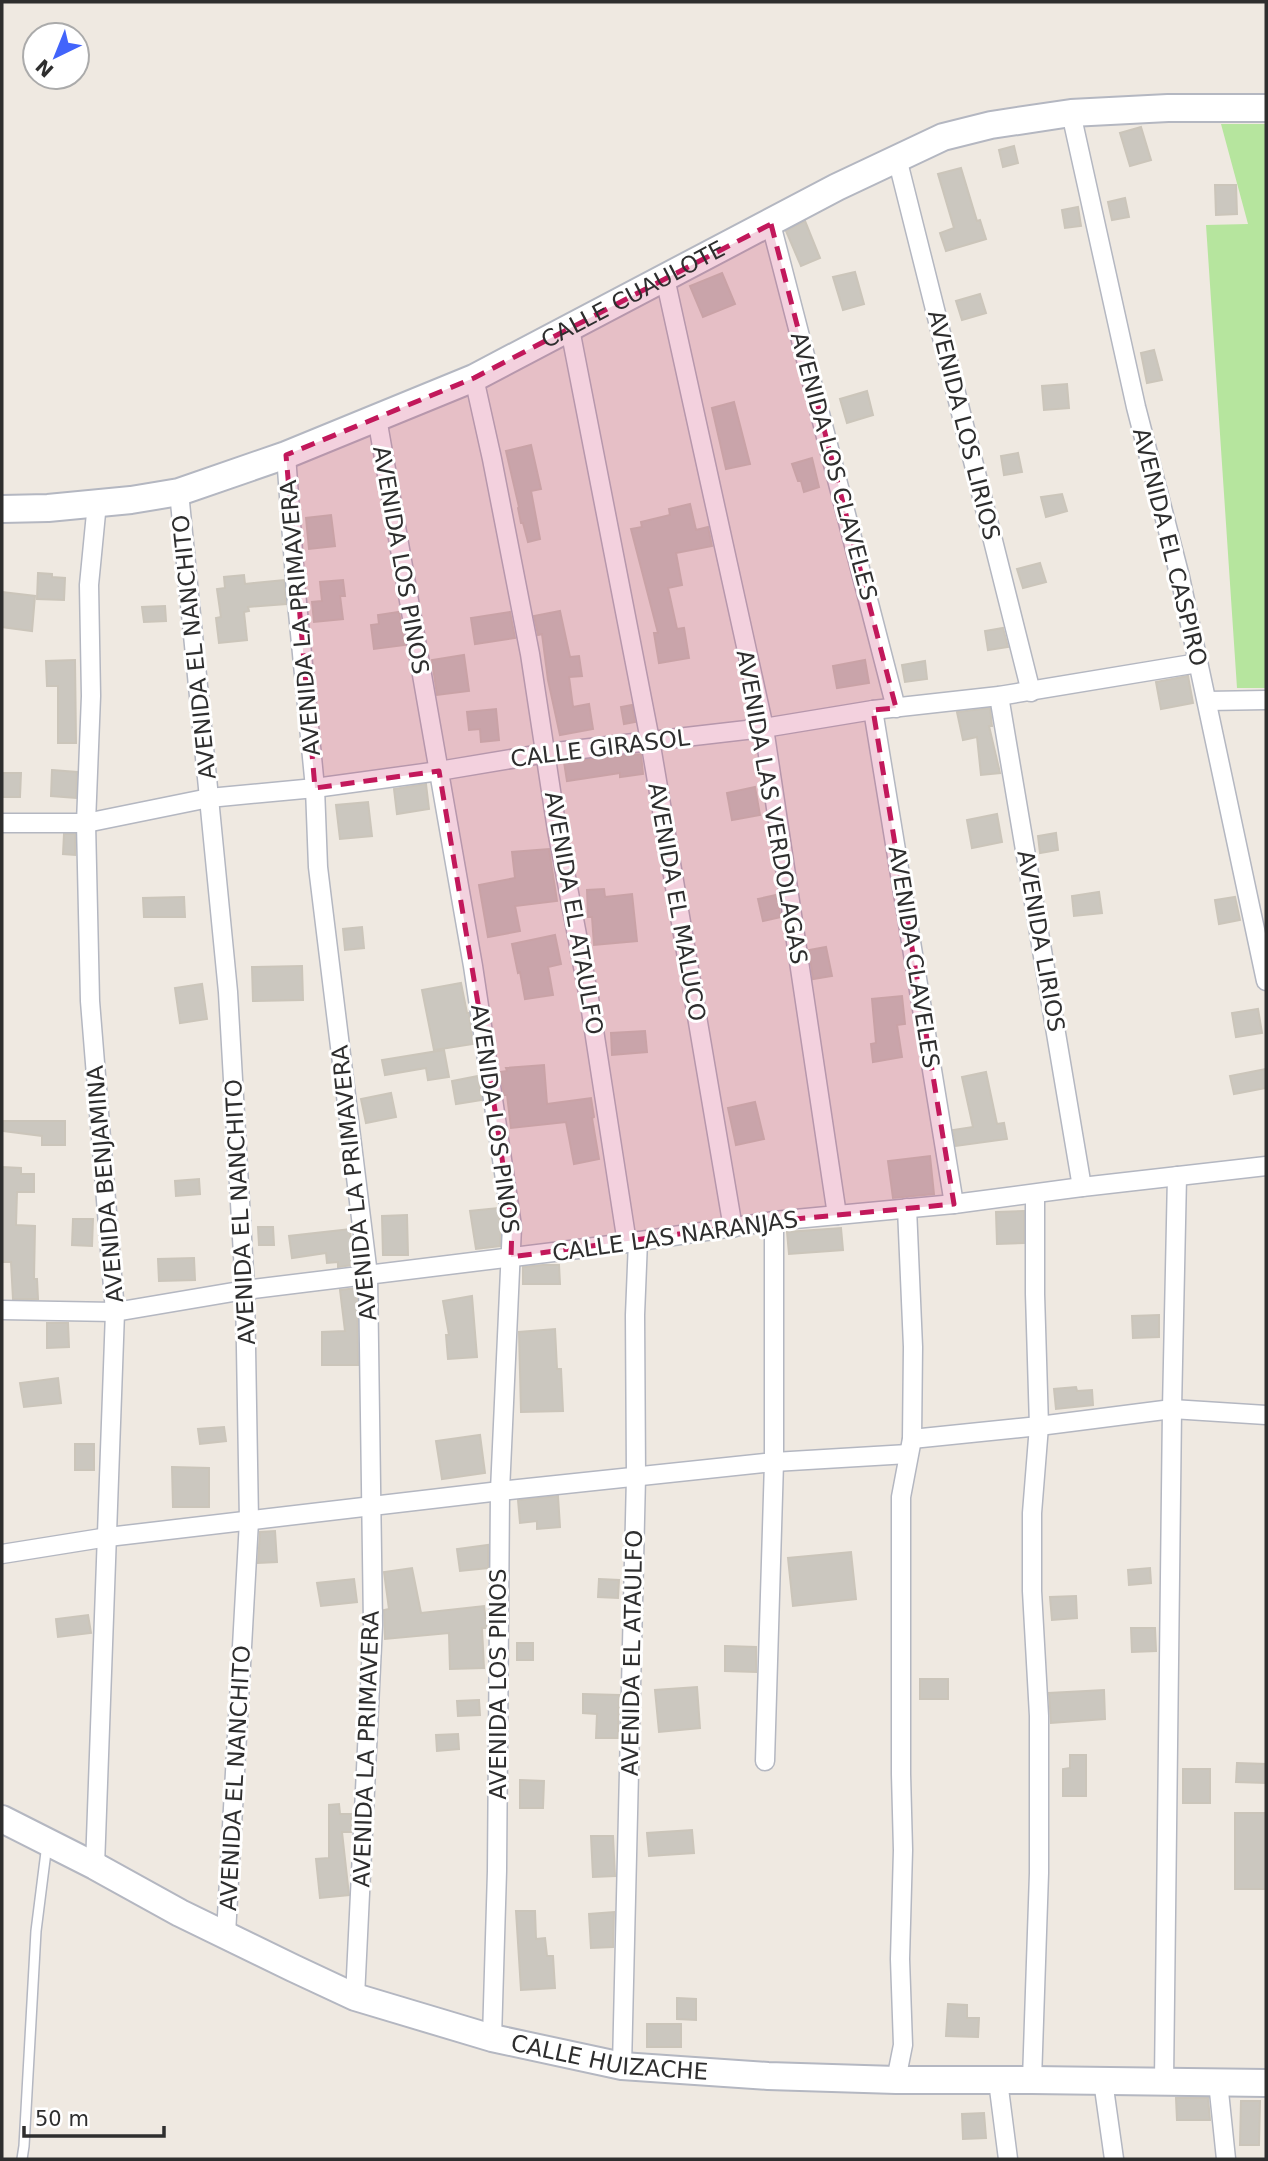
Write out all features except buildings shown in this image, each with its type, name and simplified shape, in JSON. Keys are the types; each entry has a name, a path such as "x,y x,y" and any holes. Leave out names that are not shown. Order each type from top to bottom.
{"street":[{"name":"CALLE CUAULOTE","path":"2,509 48,508 131,500 178,492 286,455 474,378 897,158 955,134 991,125 1070,113 1266,107"},
{"name":"AVENIDA EL CASPIRO","path":"1070,113 1136,407 1180,577 1262,937 1266,981"},
{"name":"AVENIDA LOS LIRIOS","path":"897,158 1031,692"},
{"name":"AVENIDA LOS CLAVELES","path":"771,224 896,708"},
{"name":"AVENIDA LAS VERDOLAGAS","path":"665,278 764,728 837,1215"},
{"name":"AVENIDA EL MALUCO","path":"570,329 650,740 733,1228"},
{"name":"AVENIDA EL ATAULFO","path":"474,378 528,640 557,830 633,1242 636,1477 622,2066"},
{"name":"AVENIDA LOS PINOS","path":"377,418 488,1063 512,1226 500,1490 497,1871 492,2038"},
{"name":"AVENIDA LA PRIMAVERA","path":"286,455 315,788 318,867 368,1275 373,1625 355,1997"},
{"name":"AVENIDA EL NANCHITO","path":"178,492 228,992 246,1290 248,1521 226,1934"},
{"name":"AVENIDA BENJAMINA","path":"95,1866 116,1311 90,1001 86,822 91,696 89,585 97,503"},
{"name":"CALLE GIRASOL","path":"2,823 86,822 209,798 315,788 439,771 547,752 764,728 873,710 1031,692 1198,663"},
{"name":"AVENIDA LIRIOS","path":"999,696 1082,1187"},
{"path":"1207,701 1266,700"},
{"name":"AVENIDA CLAVELES","path":"873,710 954,1204"},
{"name":"CALLE LAS NARANJAS","path":"2,1310 116,1311 246,1290 633,1242 774,1221 954,1204 1266,1166"},
{"path":"1164,2081 1177,1176"},
{"path":"1032,2080 1039,1873 1039,1716 1032,1591 1032,1513 1039,1426 1035,1194"},
{"path":"896,2080 903,2045 900,1959 903,1850 901,1497 910,1447 912,1347 907,1208"},
{"path":"765,1761 774,1462 774,1221"},
{"path":"2,1554 108,1537 500,1490 910,1447 1039,1426 1172,1409 1266,1415"},
{"name":"CALLE HUIZACHE","path":"2,1819 180,1913 355,1997 492,2038 622,2066 768,2076 896,2080 1266,2083"},
{"path":"998,2081 1007,2159"},
{"path":"1104,2081 1114,2159"},
{"path":"1218,2082 1226,2159"}],"lane":[{"path":"22,2159 36,1931 47,1842"}],"highlighted area":[{"path":"771,224 896,708 873,710 954,1204 774,1221 511,1257 512,1226 488,1063 439,771 315,788 286,455 474,378"}],"green space":[{"path":"1221,124 1266,124 1266,688 1237,688 1206,225 1248,224"}]}
